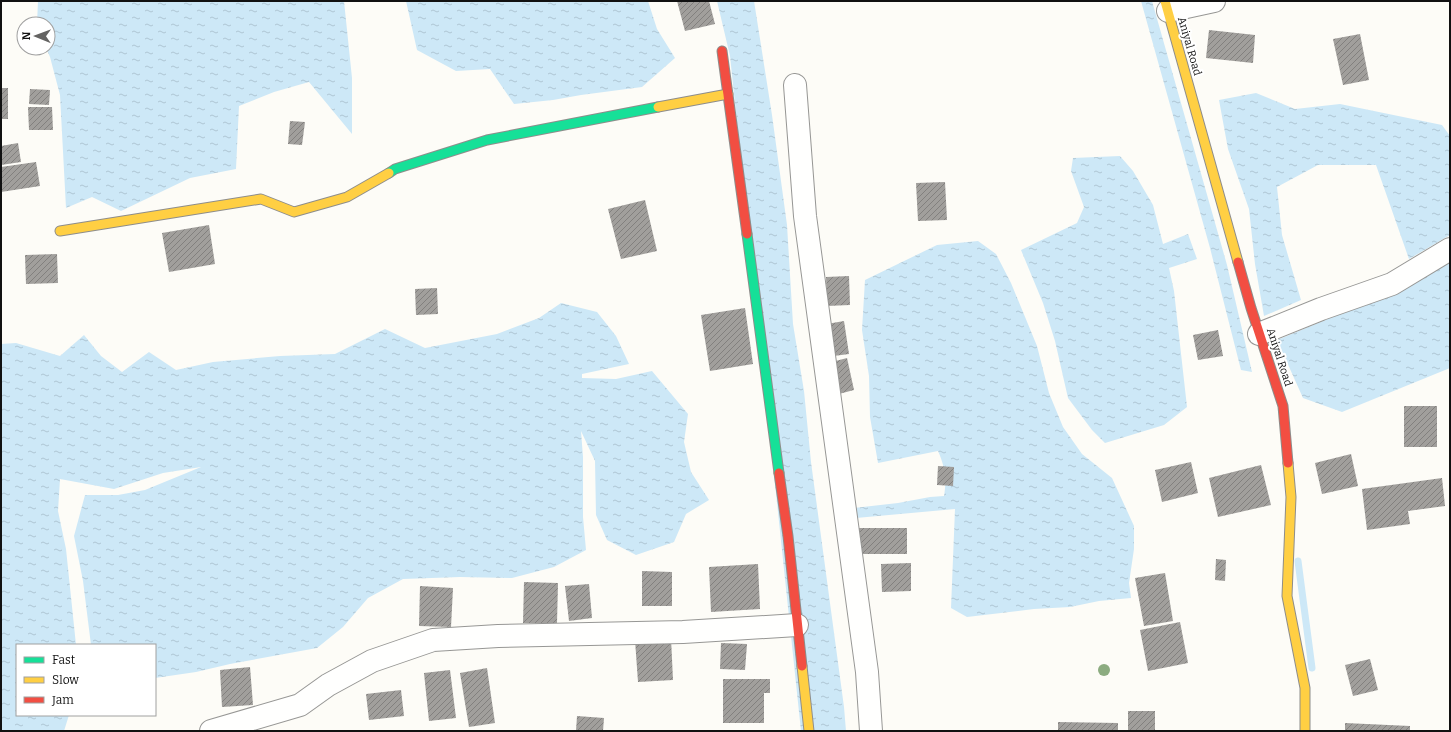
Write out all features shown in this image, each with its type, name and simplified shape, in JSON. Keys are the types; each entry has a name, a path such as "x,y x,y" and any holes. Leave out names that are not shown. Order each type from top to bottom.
{"street":[{"path":"1166,6 1214,1"},
{"name":"Aniyal Road","path":"1166,6 1250,308 1283,406 1291,497 1287,596 1305,688 1305,731"},
{"path":"722,51 786,528 809,731"},
{"path":"795,85 805,216 866,664 871,731"},
{"path":"60,231 261,199 294,212 346,198 395,169 487,140 728,94"},
{"path":"1259,334 1321,309 1392,284 1450,249"},
{"path":"211,731 300,705 328,686 372,661 434,640 498,636 683,632 797,625"}],"water":[{"path":"38,1 344,1 352,78 352,134 309,82 274,92 239,106 236,169 190,178 121,211 92,197 66,208 60,95 50,56 56,56 56,16 37,16"},
{"path":"406,1 648,1 657,29 675,58 642,87 514,104 490,69 456,71 417,50"},
{"path":"717,1 754,1 787,225 793,324 804,391 811,462 846,731 801,731 730,56"},
{"path":"1141,1 1152,1 1227,265 1252,372 1241,370 1210,248"},
{"path":"1256,93 1295,109 1340,104 1442,125 1450,136 1450,235 1409,259 1376,165 1318,165 1277,187 1282,235 1301,300 1264,316 1255,264 1249,209 1228,149 1219,100"},
{"path":"1120,156 1133,171 1153,205 1163,244 1188,234 1197,259 1169,268 1174,291 1187,407 1164,425 1105,443 1092,430 1068,398 1055,341 1043,303 1021,250 1077,223 1084,207 1071,171 1073,158"},
{"path":"978,241 996,254 1011,283 1037,346 1049,393 1063,427 1082,454 1112,478 1134,526 1134,549 1129,583 1131,598 1099,601 1070,607 1034,609 967,617 951,608 955,509 845,519 845,509 944,496 945,490 945,473 938,451 878,463 870,417 869,376 862,330 865,280 937,245"},
{"path":"1450,261 1450,368 1342,412 1303,398 1277,340 1357,307"},
{"path":"561,303 597,312 616,336 629,364 582,374 582,378 616,379 652,371 688,414 684,442 691,472 709,500 686,514 674,542 636,555 607,540 596,515 595,461 581,431 583,457 583,517 586,550 554,567 512,578 460,577 403,579 368,598 343,627 317,648 230,664 196,672 156,678 156,644 91,644 83,581 74,536 85,495 118,495 145,490 201,467 163,473 114,489 60,479 58,511 66,549 76,644 16,644 16,716 69,716 64,731 1,731 1,344 16,343 60,356 84,335 101,356 122,372 149,352 176,370 213,362 280,356 335,354 385,329 425,348 497,334 539,318"}],"building":[{"path":"677,1 709,1 715,24 685,31"},
{"path":"1209,30 1255,35 1253,63 1206,58"},
{"path":"1360,34 1369,80 1343,85 1333,39"},
{"path":"1,88 8,88 8,119 1,119"},
{"path":"30,89 50,90 49,105 29,104"},
{"path":"28,107 52,107 53,130 29,130"},
{"path":"290,121 305,122 302,145 288,144"},
{"path":"18,143 21,162 1,165 1,146"},
{"path":"36,162 40,186 1,192 1,167"},
{"path":"945,182 947,220 918,221 916,183"},
{"path":"645,200 657,251 621,259 608,209"},
{"path":"209,225 215,264 169,272 162,233"},
{"path":"57,254 58,283 26,284 25,255"},
{"path":"849,276 850,305 827,306 826,277"},
{"path":"437,288 438,314 416,315 415,289"},
{"path":"745,308 753,364 710,371 701,315"},
{"path":"844,321 849,354 826,357 821,325"},
{"path":"1218,330 1223,356 1198,360 1193,335"},
{"path":"847,358 854,390 835,395 828,363"},
{"path":"1404,406 1437,406 1437,447 1404,447"},
{"path":"1351,454 1358,486 1322,494 1315,463"},
{"path":"1191,462 1198,493 1162,502 1155,470"},
{"path":"1261,465 1271,505 1218,517 1209,478"},
{"path":"938,466 954,467 953,486 937,485"},
{"path":"1442,478 1445,506 1408,511 1410,524 1367,530 1362,489"},
{"path":"859,528 907,528 907,554 859,554"},
{"path":"1216,559 1226,560 1225,581 1215,580"},
{"path":"911,563 911,591 882,592 881,564"},
{"path":"758,564 760,609 711,612 709,567"},
{"path":"642,571 672,572 672,606 642,606"},
{"path":"1165,573 1173,621 1144,626 1135,578"},
{"path":"524,582 558,583 557,623 523,623"},
{"path":"589,584 592,618 569,621 565,586"},
{"path":"420,586 453,588 451,627 419,626"},
{"path":"1180,622 1188,663 1148,671 1140,630"},
{"path":"671,638 673,680 638,682 635,640"},
{"path":"721,643 747,644 745,670 720,669"},
{"path":"1370,659 1378,690 1353,696 1345,665"},
{"path":"250,667 253,705 222,707 220,670"},
{"path":"487,668 495,723 469,727 460,673"},
{"path":"450,670 456,718 429,721 424,673"},
{"path":"723,679 770,679 770,693 764,693 764,723 723,723"},
{"path":"401,690 404,716 369,720 366,694"},
{"path":"1128,711 1155,711 1155,731 1128,731"},
{"path":"577,716 604,718 603,731 576,731"},
{"path":"1058,722 1118,723 1118,731 1058,731"},
{"path":"1345,723 1410,726 1410,731 1345,731"}],"waterway":[{"path":"1298,561 1312,668"}],"traffic: fast":[{"path":"389,173 395,169 487,140 658,107"},
{"path":"747,234 779,473"}],"traffic: slow":[{"path":"1165,1 1238,262"},
{"path":"658,107 728,94"},
{"path":"60,231 261,199 294,212 347,197 389,173"},
{"path":"1288,463 1291,497 1287,596 1305,688 1305,731"},
{"path":"802,666 809,731"}],"traffic: jam":[{"path":"722,51 747,234"},
{"path":"1238,262 1251,308 1283,406 1288,463"},
{"path":"779,473 788,536 802,666"}]}
